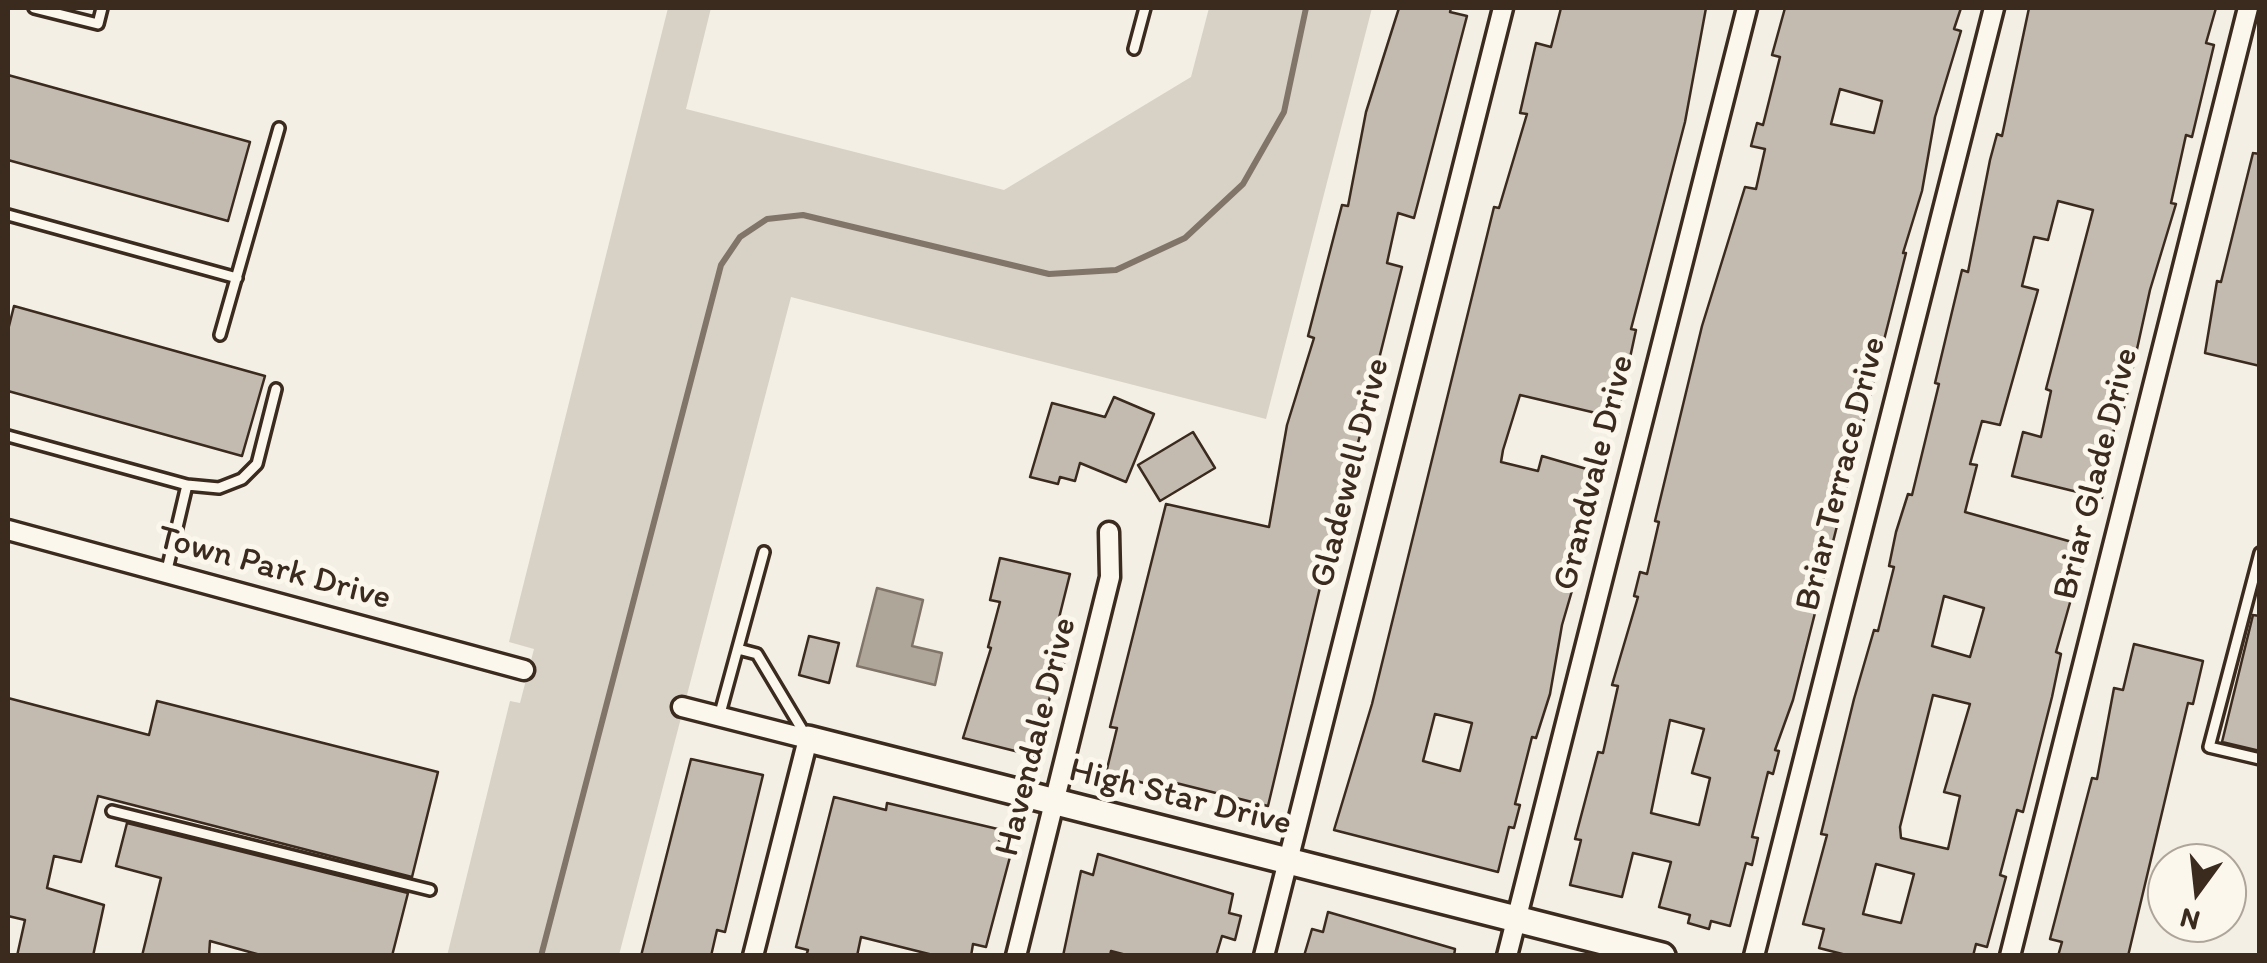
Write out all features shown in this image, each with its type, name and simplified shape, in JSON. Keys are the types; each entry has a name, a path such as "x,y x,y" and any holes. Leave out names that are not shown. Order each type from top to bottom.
{"street":[{"name":"Gladewell Drive","path":"1264,956 1503,8"},
{"name":"Grandvale Drive","path":"1507,956 1747,8"},
{"name":"Briar Terrace Drive","path":"1754,956 1994,8"},
{"name":"Briar Glade Drive","path":"2010,956 2248,8"},
{"name":"Town Park Drive","path":"8,530 524,670"},
{"name":"Havendale Drive","path":"1016,956 1110,577 1109,532"},
{"name":"High Star Drive","path":"682,707 1662,956"},
{"path":"753,956 808,739"}],"lane":[{"path":"34,8 98,24 102,8"},
{"path":"1134,48 1145,8"},
{"path":"220,336 279,128"},
{"path":"8,215 236,278"},
{"path":"8,436 187,486 219,488 242,480 257,464 276,390"},
{"path":"166,574 187,486"},
{"path":"720,717 764,552"},
{"path":"2260,554 2209,747 2260,759"},
{"path":"738,649 757,654 808,739"},
{"path":"112,810 430,890"}],"shaded area":[{"path":"668,8 711,8 686,109 1004,190 1191,77 1209,8 1372,8 1266,419 791,297 619,955 447,956 510,701 520,703 534,649 509,642"},
{"path":"877,588 923,600 912,646 942,653 935,685 857,666"}],"building":[{"path":"1399,8 1451,8 1450,12 1467,16 1414,218 1398,213 1387,263 1402,267 1350,475 1347,474 1268,806 1176,783 1174,791 1106,773 1117,728 1110,727 1166,504 1269,527 1287,425 1314,338 1308,336 1342,205 1348,206 1366,112"},
{"path":"1561,8 1706,8 1685,122 1631,329 1636,330 1617,418 1520,395 1503,450 1501,462 1538,471 1542,456 1597,472 1592,489 1601,491 1562,625 1550,694 1536,738 1532,737 1515,804 1520,805 1514,828 1509,827 1498,872 1334,830 1372,704 1494,207 1499,208 1527,114 1520,113 1536,43 1551,47","holes":["1435,714 1472,723 1460,771 1423,761"]},
{"path":"1785,8 1961,8 1954,29 1961,31 1935,117 1922,191 1903,253 1793,700 1775,750 1779,751 1773,774 1768,772 1752,837 1758,838 1752,865 1746,863 1730,926 1711,921 1709,929 1688,923 1690,915 1659,907 1671,862 1633,853 1622,897 1570,885 1581,840 1575,839 1598,752 1603,753 1618,686 1612,685 1638,597 1634,596 1640,572 1647,574 1659,522 1655,521 1702,326 1745,187 1756,189 1765,149 1751,146 1757,123 1763,125 1780,57 1772,55","holes":["1840,89 1882,101 1874,133 1831,124","1670,720 1704,729 1692,773 1710,778 1699,825 1651,813"]},
{"path":"2029,8 2216,8 2206,43 2214,45 2192,137 2186,135 2171,203 2176,204 2150,290 2124,408 2118,406 2102,498 2012,476 2023,432 2041,437 2051,391 2046,389 2093,210 2058,201 2048,240 2034,237 2022,286 2038,290 2000,425 1982,421 1970,464 1977,465 1965,512 2072,542 2067,560 2081,564 2056,652 2061,654 2023,812 2017,810 2000,875 2006,877 1987,947 1976,944 1973,956 1850,956 1819,948 1824,929 1803,924 1827,835 1821,834 1854,699 1874,630 1878,631 1894,567 1889,566 1896,532 1908,494 1912,495 1939,384 1935,383 1962,270 1968,272 1990,160 1997,134 2002,136","holes":["1944,596 1984,608 1970,657 1932,646","1933,695 1970,704 1944,792 1960,796 1948,849 1901,838 1900,827","1876,864 1914,874 1901,923 1863,914"]},
{"path":"8,75 250,142 228,221 8,160"},
{"path":"2253,153 2260,154 2260,366 2205,353 2217,281 2221,282"},
{"path":"14,306 265,376 242,456 8,391 8,330"},
{"path":"1114,397 1154,414 1126,482 1080,463 1075,481 1060,477 1058,484 1030,477 1052,403 1105,417"},
{"path":"1193,432 1215,468 1160,501 1138,465"},
{"path":"1000,558 1070,574 1058,622 1067,624 1063,639 1070,641 1063,667 1058,665 1035,756 963,738 991,648 988,647 1000,602 990,600"},
{"path":"2253,615 2260,616 2260,751 2222,742"},
{"path":"809,636 839,643 829,683 799,675"},
{"path":"2134,644 2203,661 2193,704 2188,703 2155,843 2147,843 2147,876 2128,956 2058,956 2062,942 2050,939 2092,778 2097,779 2114,688 2123,690"},
{"path":"8,698 149,735 157,701 438,772 412,877 98,796 81,862 54,856 47,888 104,905 93,956 17,956 25,920 8,916"},
{"path":"691,759 763,775 725,932 717,930 711,956 641,956"},
{"path":"834,797 886,810 887,803 1002,830 997,849 1011,853 986,947 973,944 971,956 937,956 861,937 857,956 806,956 808,950 796,947"},
{"path":"127,823 408,893 392,956 264,956 210,941 209,956 142,956 161,878 116,866"},
{"path":"1098,854 1233,894 1229,913 1241,916 1235,940 1222,936 1216,956 1130,956 1111,951 1110,956 1063,956 1081,871 1093,875"},
{"path":"1328,912 1455,949 1454,956 1304,956 1312,929 1323,932"}],"waterway":[{"path":"541,956 721,265 740,237 767,219 803,215 1049,274 1116,270 1185,238 1243,184 1284,112 1306,8"}]}
